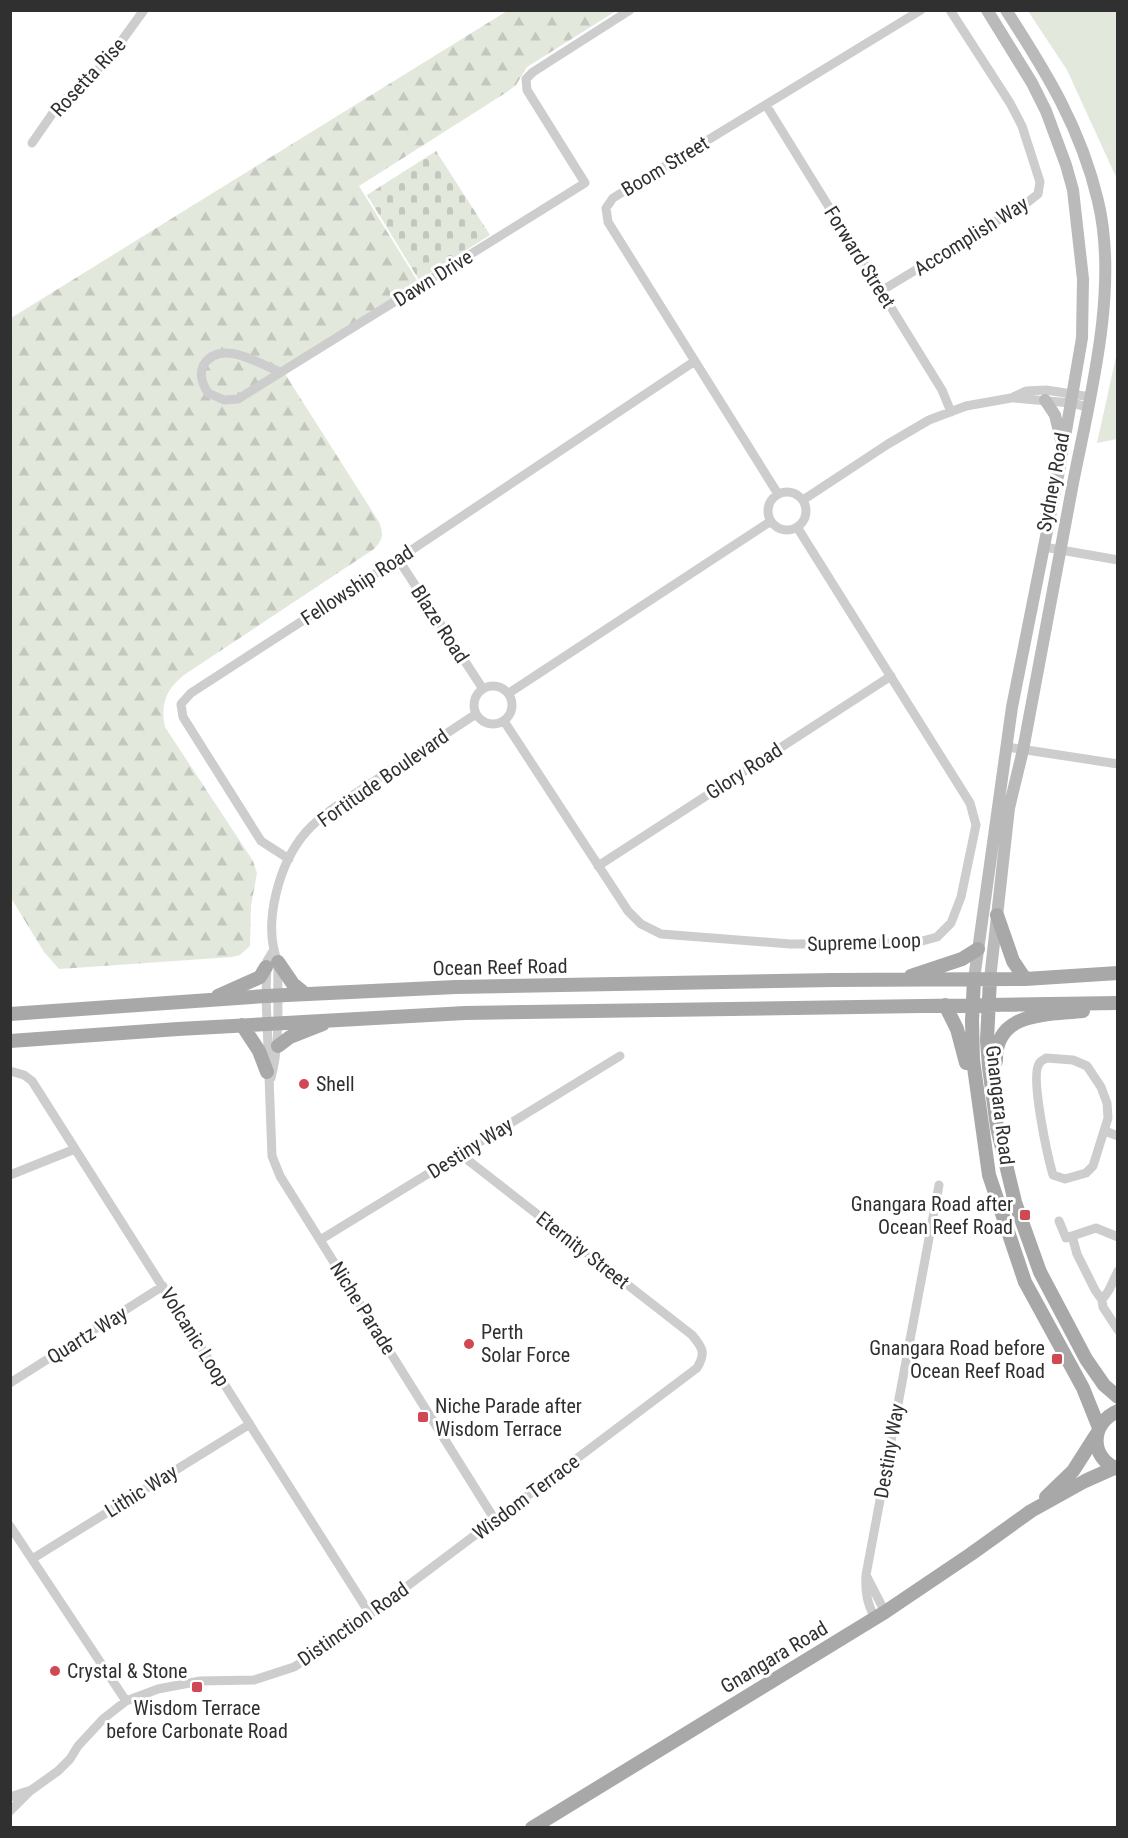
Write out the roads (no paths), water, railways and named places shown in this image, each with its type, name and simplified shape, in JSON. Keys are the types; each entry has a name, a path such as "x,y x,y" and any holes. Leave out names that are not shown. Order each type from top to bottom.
{"main road":[{"path":"997,915 1013,961 1025,979"},
{"path":"898,981 962,959 978,949"},
{"path":"207,1001 255,980 263,974 273,960 304,994"},
{"path":"990,979 1118,973"},
{"name":"Gnangara Road","path":"974,979 975,1088 989,1175 1025,1282 1083,1388 1097,1431 1073,1471 1031,1511"},
{"name":"Ocean Reef Road","path":"10,1014 304,994 456,987 990,979"},
{"name":"Gnangara Road","path":"990,979 988,1067 997,1126 1015,1202 1040,1272 1086,1359 1104,1385 1118,1397"},
{"path":"10,1041 242,1025 487,1012 1118,1003"},
{"path":"997,1126 995,1049 999,1038 1009,1026 1044,1015 1087,1011 1118,1003"},
{"path":"945,1005 957,1029 975,1088"},
{"path":"278,1046 290,1037 333,1020"},
{"path":"242,1025 259,1051 268,1078"},
{"path":"1116,1469 1102,1458 1098,1451 1097,1431 1109,1415 1118,1412"},
{"name":"Gnangara Road","path":"532,1827 880,1615 972,1554 1031,1511 1085,1480 1116,1469"}],"street":[{"name":"Rosetta Rise","path":"32,143 57,107 107,61 144,10"},
{"name":"Dawn Drive","path":"280,372 240,354 229,353 218,354 204,364 201,372 208,393 224,400 238,399 585,183 527,90 526,79 533,72 630,10"},
{"name":"Boom Street","path":"778,494 608,222 606,208 613,198 921,10"},
{"name":"Accomplish Way","path":"881,291 1038,194 1040,182 1018,118 950,10"},
{"name":"Sydney Road","path":"974,979 1006,747 1082,338 1083,279 1073,190 1063,156 1046,111 1032,83 987,10"},
{"name":"Sydney Road","path":"990,979 1009,808 1023,750 1089,402 1101,316 1104,272 1099,203 1080,142 1071,119 1040,62 1006,10"},
{"name":"Forward Street","path":"766,105 942,390 951,412"},
{"name":"Fellowship Road","path":"289,859 261,841 183,717 181,704 191,693 398,559 695,361"},
{"path":"803,500 929,420 966,406 1011,398 1026,392 1046,390 1089,402"},
{"path":"1011,398 1045,400 1072,398"},
{"path":"1045,400 1055,415 1063,448"},
{"path":"792,492 803,500 805,518 798,527 786,530 775,526 771,521 768,508 770,502 778,494 792,492"},
{"path":"509,693 771,521"},
{"name":"Supreme Loop","path":"504,721 628,911 641,924 661,934 790,945 915,943 937,937 951,923 961,897 976,825 970,803 798,527"},
{"path":"1044,547 1118,560"},
{"name":"Blaze Road","path":"398,559 483,689"},
{"name":"Glory Road","path":"598,866 891,676"},
{"path":"498,686 509,693 513,705 512,711 504,721 492,724 480,719 476,714 474,702 483,689 498,686"},
{"name":"Fortitude Boulevard","path":"271,996 273,909 280,879 305,833 333,809 476,714"},
{"path":"1006,747 1118,764"},
{"name":"Niche Parade","path":"271,996 272,1024 268,1078 272,1156 280,1176 495,1520"},
{"name":"Niche Parade","path":"268,1078 278,1046 272,1024"},
{"name":"Destiny Way","path":"320,1240 620,1056"},
{"path":"1046,1058 1072,1060 1087,1066 1101,1087 1107,1103 1108,1118 1105,1131 1093,1166 1086,1173 1065,1179 1053,1175 1038,1097 1036,1074 1039,1064 1046,1058"},
{"name":"Volcanic Loop","path":"10,1071 24,1075 32,1081 370,1614"},
{"path":"1105,1131 1118,1136"},
{"path":"10,1175 75,1149"},
{"name":"Eternity Street","path":"460,1154 692,1335 703,1351"},
{"name":"Destiny Way","path":"880,1615 866,1575 939,1185"},
{"path":"1059,1221 1066,1238 1096,1228 1118,1237"},
{"path":"1072,1236 1077,1254 1102,1300 1103,1307 1118,1330"},
{"path":"1102,1300 1118,1271"},
{"name":"Quartz Way","path":"10,1383 163,1286"},
{"name":"Wisdom Terrace","path":"426,1572 697,1368 703,1351"},
{"name":"Lithic Way","path":"32,1559 250,1424"},
{"path":"10,1526 126,1701"},
{"name":"Distinction Road","path":"10,1811 30,1791 64,1765 103,1719 126,1701 158,1689 200,1682 254,1680 294,1667 329,1645 426,1572"},
{"name":"Distinction Road","path":"10,1797 30,1791"}],"place":[{"name":"Shell","path":"304,1084"},
{"name":"Gnangara Road after Ocean Reef Road","path":"1025,1215"},
{"name":"Perth Solar Force","path":"469,1344"},
{"name":"Gnangara Road before Ocean Reef Road","path":"1057,1359"},
{"name":"Niche Parade after Wisdom Terrace","path":"423,1417"},
{"name":"Crystal & Stone","path":"55,1671"},
{"name":"Wisdom Terrace before Carbonate Road","path":"197,1687"}]}
